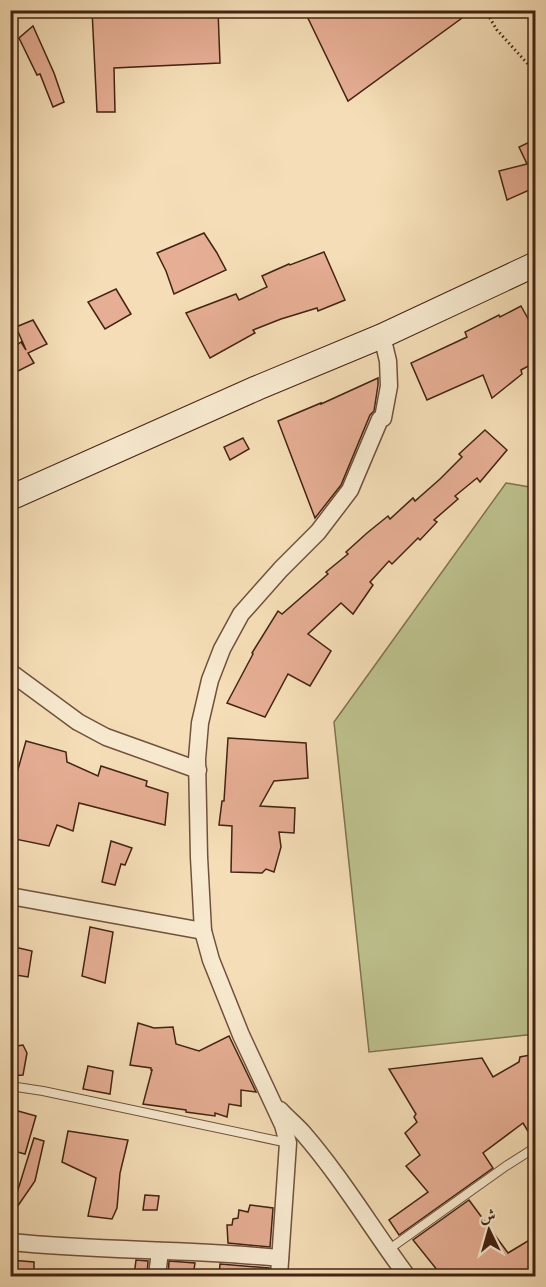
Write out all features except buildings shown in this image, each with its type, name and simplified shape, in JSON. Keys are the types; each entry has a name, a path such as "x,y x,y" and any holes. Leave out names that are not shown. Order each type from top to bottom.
{"street":[{"path":"10,498 256,388 382,336 536,264"},
{"path":"279,1276 288,1143 275,1106 241,1035 211,960 203,932 197,759 200,723 210,680 222,649 241,614 280,569 318,532 350,490 380,419 383,418 389,386 388,361 382,336"},
{"path":"10,672 78,722 106,737 198,770"},
{"path":"10,897 203,932"},
{"path":"275,1106 302,1132 340,1180 407,1276"},
{"path":"10,1242 280,1258"},
{"path":"157,1276 160,1251"}],"lane":[{"path":"10,1086 288,1143"},
{"path":"388,1251 536,1147"}],"path":[{"path":"485,10 497,30 536,73"}],"green space":[{"path":"506,483 535,488 535,1034 369,1052 334,722"}]}
